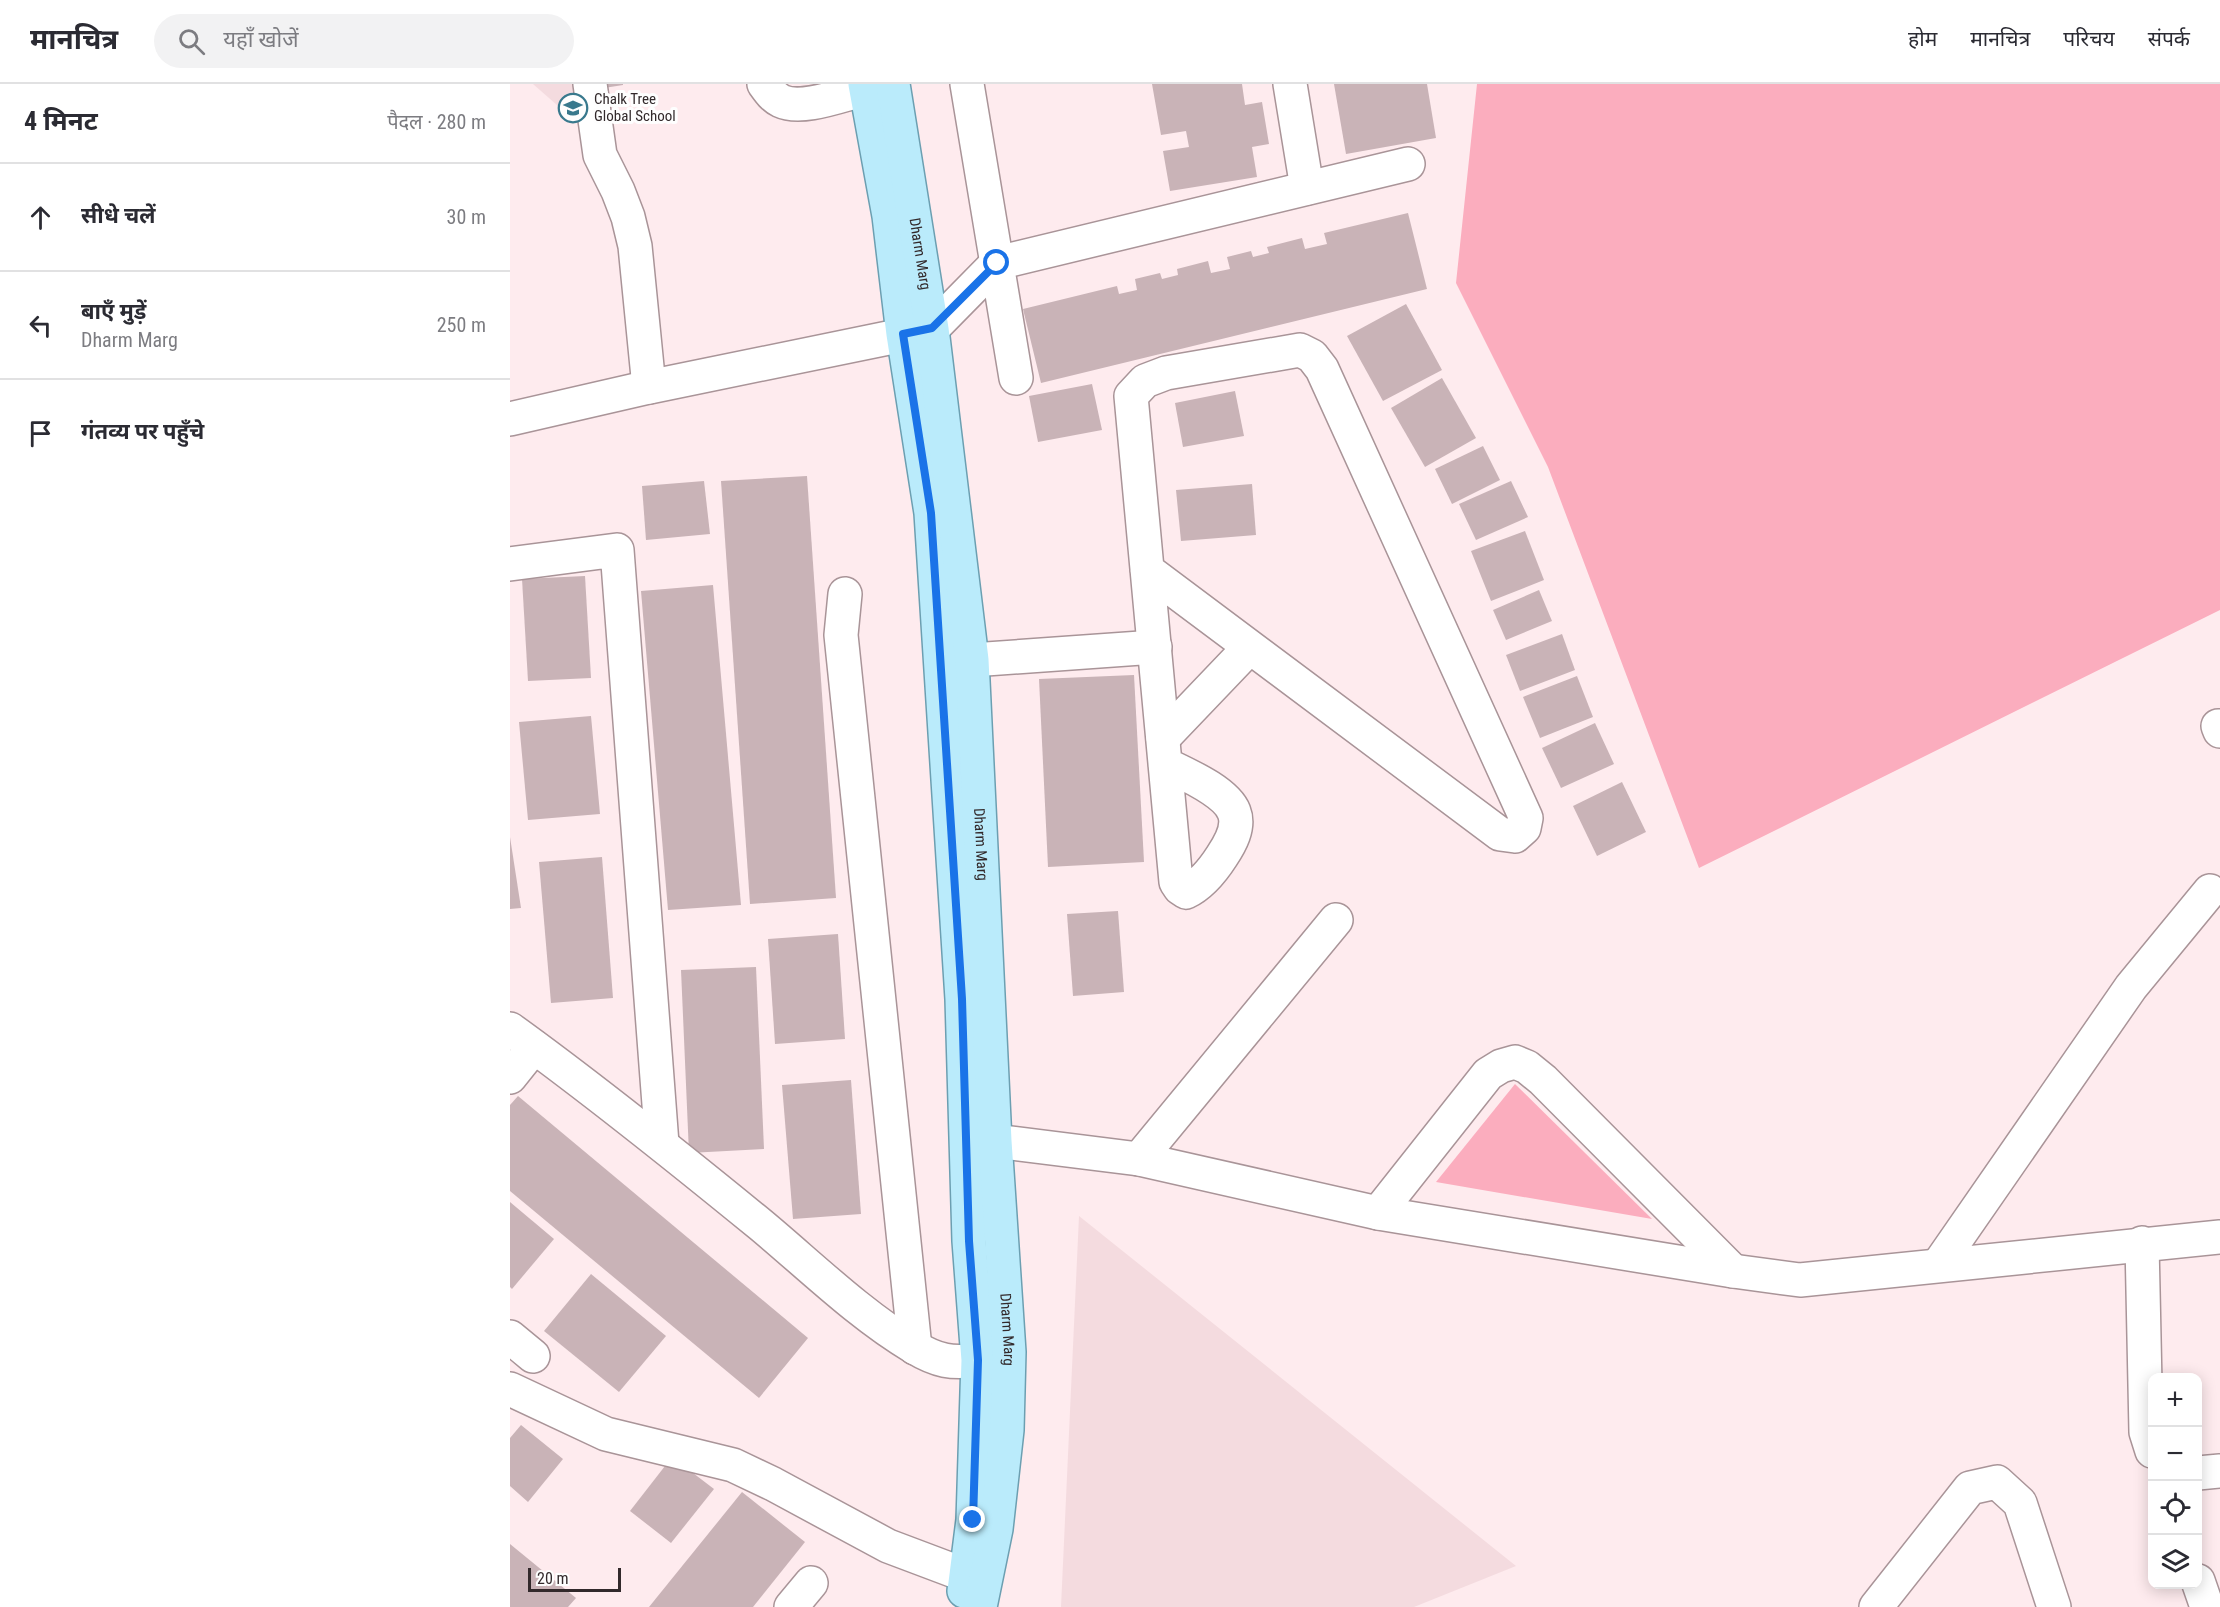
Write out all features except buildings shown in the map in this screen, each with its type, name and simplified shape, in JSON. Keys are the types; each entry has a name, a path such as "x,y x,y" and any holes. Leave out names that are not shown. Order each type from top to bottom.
{"main road":[{"name":"Dharm Marg","path":"875,86 889,216 917,331 972,660 995,1141 1009,1352 1007,1430 996,1529 972,1599"},
{"name":"Dharm Marg","path":"917,331 962,999 969,1241 978,1360 972,1599"}],"street":[{"path":"590,84 600,155 618,190 635,246 649,387"},
{"path":"765,84 773,96 783,102 801,105 875,86"},
{"path":"967,84 1016,378"},
{"path":"1290,84 1307,188"},
{"path":"510,419 649,387 917,331 997,263 1408,164"},
{"path":"1148,570 1249,648 1500,834 1515,836 1524,828 1526,818 1322,369 1312,356 1300,350 1166,373 1145,381 1131,396 1164,751 1249,648"},
{"path":"510,564 617,550 662,1144"},
{"path":"845,594 841,635 915,1348"},
{"path":"972,660 1155,647"},
{"path":"1939,1264 2131,987 2210,891"},
{"path":"1139,1159 1336,920"},
{"path":"510,1077 522,1038 662,1144 874,1319 915,1348 940,1360 958,1364 978,1360"},
{"path":"1377,1213 1488,1074 1501,1066 1515,1062 1527,1067 1544,1080 1733,1271"},
{"path":"995,1141 1139,1159 1377,1213 1800,1280 2142,1243 2220,1237"},
{"path":"2142,1243 2146,1432 2148,1438"},
{"path":"510,1389 606,1434 733,1465 888,1546 972,1599"},
{"path":"2202,1473 2220,1471"},
{"path":"1875,1607 1970,1488 1996,1482 2020,1503 2054,1607"},
{"path":"2201,1589 2207,1607"}],"shaded area":[{"name":"Chalk Tree Global School","path":"533,84 580,84 589,133"},
{"path":"1477,84 2220,84 2220,610 1699,868 1548,467 1456,283"},
{"path":"1515,1084 1652,1219 1436,1182"},
{"path":"1079,1216 1516,1566 1414,1607 1061,1607"}],"place":[{"name":"Chalk Tree Global School","path":"573,108"}],"route":[{"path":"973,1520 978,1360 969,1241 962,999 931,513 903,334 932,328 997,263"}]}
